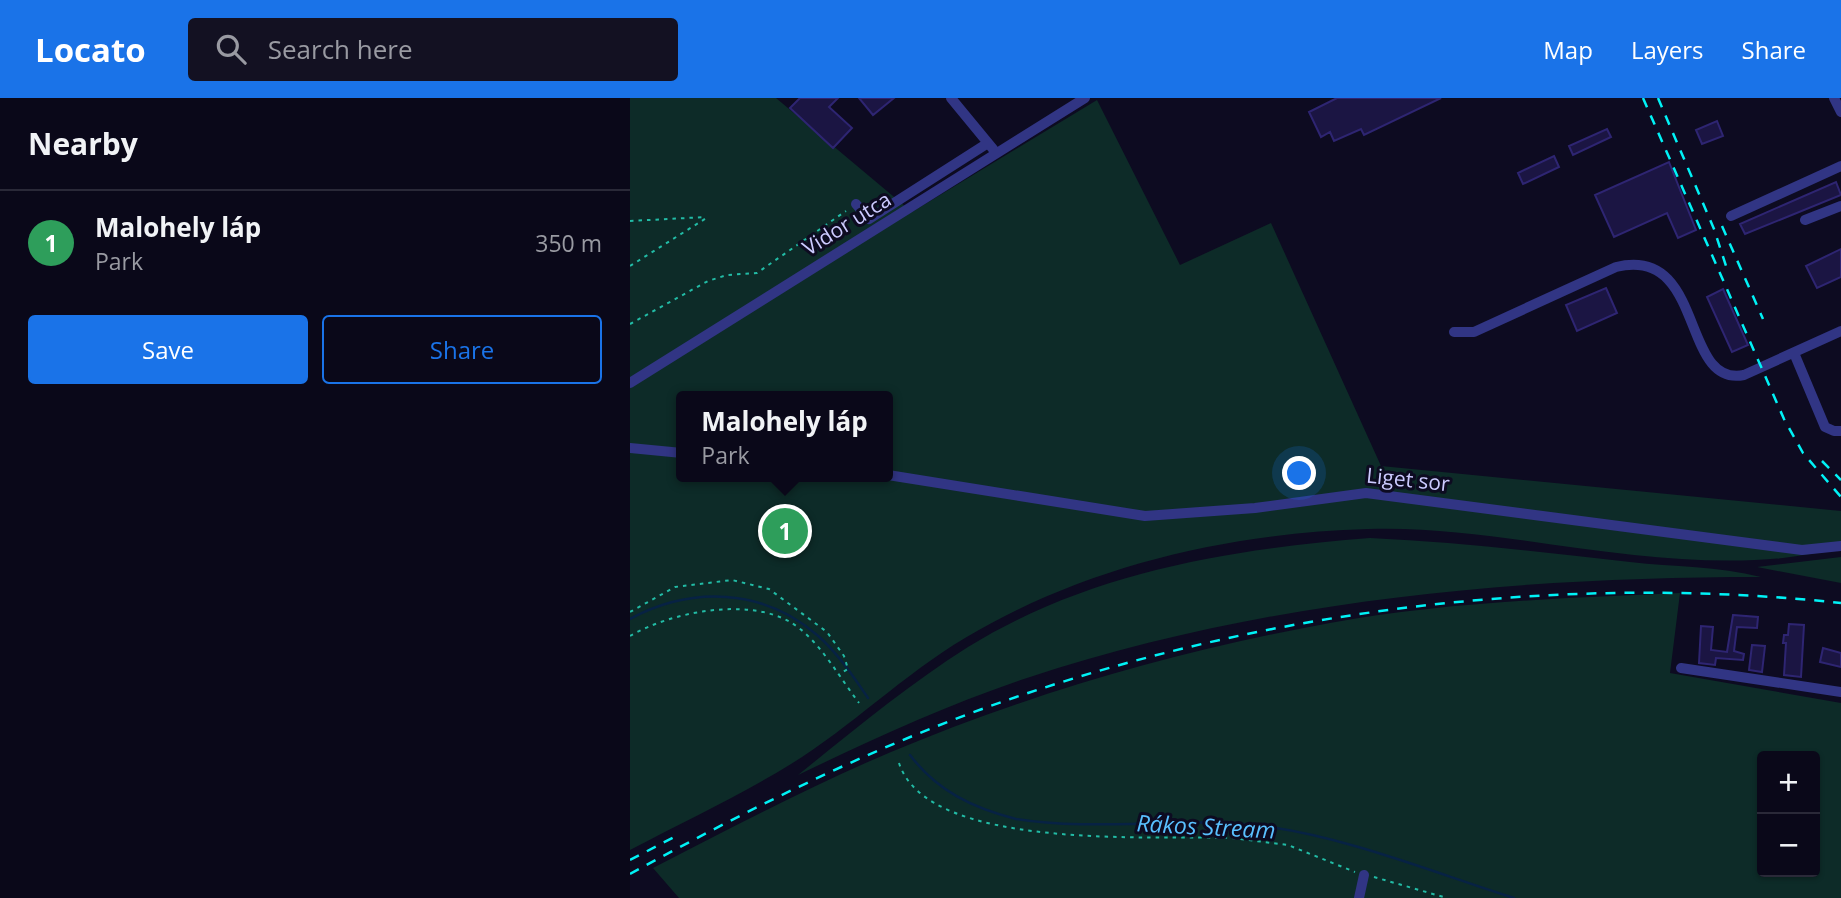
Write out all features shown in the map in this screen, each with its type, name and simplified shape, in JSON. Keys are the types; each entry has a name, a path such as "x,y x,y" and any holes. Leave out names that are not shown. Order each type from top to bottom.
{"street":[{"path":"951,98 997,153"},
{"name":"Vidor utca","path":"630,383 1085,98"},
{"path":"1834,98 1841,112"},
{"path":"856,205 869,219 988,143"},
{"path":"1731,216 1841,166"},
{"path":"1805,220 1841,206"},
{"path":"1454,332 1474,332 1616,267 1641,265 1667,278 1679,292 1711,366 1721,373 1736,377 1744,375 1841,331"},
{"path":"1794,353 1825,427 1834,431 1841,430"},
{"path":"630,448 676,452"},
{"name":"Liget sor","path":"893,476 1145,516 1255,508 1366,493 1802,550 1841,546"},
{"path":"1681,668 1841,692"},
{"path":"1359,898 1364,875"}],"path":[{"path":"630,324 708,281 727,275 757,273 856,205"},
{"path":"630,221 708,217 630,267"},
{"path":"630,612 675,587 732,580 769,589 827,632 844,656 848,669 838,675"},
{"path":"630,636 647,626 694,612 750,611 789,621 814,641 859,703"},
{"path":"899,764 905,779 924,799 994,826 1038,832 1277,842 1364,875 1447,898"}],"green space":[{"path":"630,98 776,98 912,212 1097,100 1180,265 1271,223 1381,466 1841,511 1841,550 1765,560 1652,557 1469,534 1402,529 1316,532 1263,538 1159,558 1059,591 965,638 920,668 835,734 791,764 630,850"},
{"path":"1370,538 1712,569 1761,577 1668,578 1482,588 1390,598 1207,629 1116,651 998,688 911,723 798,775 882,708 968,647 1014,621 1062,600 1162,568 1266,549"},
{"path":"1841,557 1841,583 1757,567"},
{"path":"1680,593 1670,673 1841,703 1841,898 679,898 653,868 861,765 944,731 1052,692 1163,660 1274,634 1373,616 1505,602"}],"building":[{"path":"800,98 838,98 829,107 852,128 833,148 790,108"},
{"path":"859,98 894,98 873,115"},
{"path":"1337,98 1441,98 1364,135 1361,129 1334,141 1330,132 1321,137 1309,112"},
{"path":"1717,121 1723,136 1702,144 1696,130"},
{"path":"1607,129 1611,137 1573,155 1569,146"},
{"path":"1554,156 1559,167 1523,184 1518,173"},
{"path":"1669,162 1696,230 1678,238 1667,213 1614,237 1595,195"},
{"path":"1836,182 1841,195 1745,234 1740,224"},
{"path":"1841,249 1841,277 1817,288 1806,266"},
{"path":"1606,288 1617,313 1577,331 1566,305"},
{"path":"1723,289 1748,345 1732,352 1707,297"},
{"path":"1733,615 1758,617 1757,628 1737,627 1734,651 1744,654 1743,660 1716,658 1715,665 1699,663 1701,626 1713,627 1711,650 1727,652"},
{"path":"1789,624 1804,625 1801,677 1784,675 1786,643 1783,643 1784,635 1788,635"},
{"path":"1752,645 1765,646 1762,672 1749,670"},
{"path":"1823,648 1841,653 1841,667 1820,662"}],"waterway":[{"name":"Rákos Stream","path":"630,619 653,608 702,597 726,597 774,608 796,619 817,635 844,665 868,698"},
{"name":"Rákos Stream","path":"910,755 932,779 957,796 1016,819 1077,824 1231,823 1294,831 1389,856 1514,898"}],"railway":[{"path":"1643,98 1784,419 1803,453 1841,497"},
{"path":"1658,98 1714,229 1727,269"},
{"path":"1722,226 1763,319"},
{"path":"1822,461 1841,480"},
{"path":"630,874 825,774 925,731 1028,693 1126,663 1226,639 1327,619 1430,605 1533,596 1636,593 1739,595 1841,603"},
{"path":"630,860 680,834"}],"place":[{"name":"Malohely láp","path":"785,531"}]}
